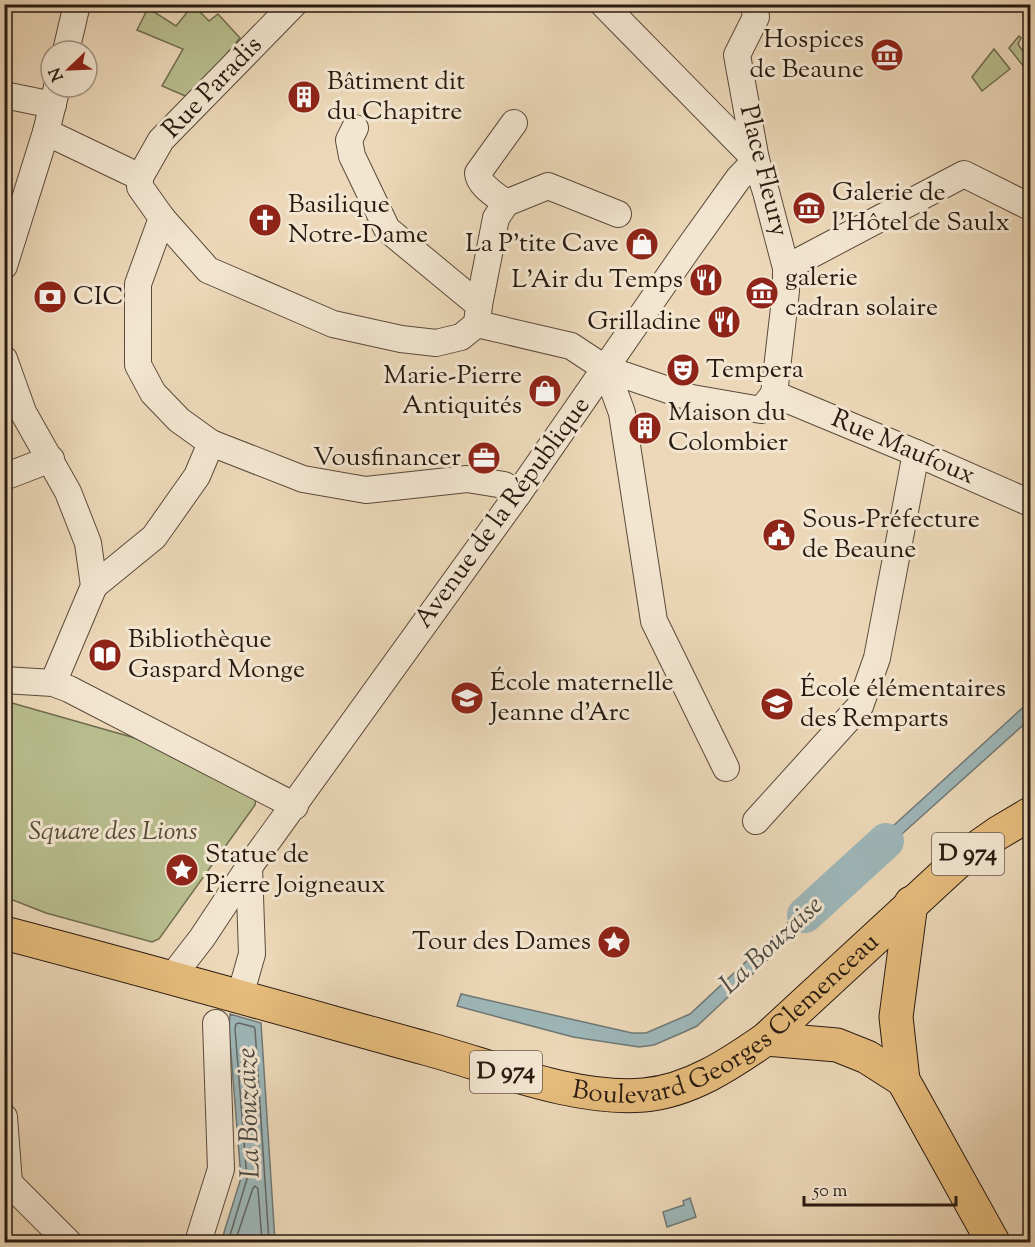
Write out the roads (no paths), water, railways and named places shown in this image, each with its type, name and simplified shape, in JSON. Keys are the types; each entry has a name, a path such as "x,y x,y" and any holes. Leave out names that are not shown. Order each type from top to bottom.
{"main road":[{"name":"Boulevard Georges Clemenceau","path":"171,978 576,1090 605,1094 658,1093 703,1078 766,1039 962,858 1030,814"},
{"path":"911,903 896,1017 903,1080 993,1242"},
{"name":"D 974","path":"4,933 171,978"},
{"path":"766,1039 837,1045 867,1057 903,1080"}],"street":[{"path":"69,39 77,4"},
{"name":"Rue Paradis","path":"140,177 161,140 294,4"},
{"path":"603,4 756,160"},
{"name":"Place Fleury","path":"754,4 756,17 737,55 756,160 786,268 786,291 774,394"},
{"path":"4,95 39,96"},
{"path":"4,266 12,214 46,132 54,99"},
{"path":"506,203 482,183 478,178 478,173 514,123"},
{"path":"355,128 349,140 352,156 387,229 478,315 571,346 606,369 692,398 761,410 774,394"},
{"path":"46,132 140,177 140,187 162,218 208,270 333,324 401,339 436,343 461,337 478,315 496,218 506,203 548,186 556,187 583,201 618,214"},
{"name":"Avenue de la République","path":"171,978 202,938 249,867 518,494 692,243 738,179 756,160"},
{"path":"786,268 964,174 1030,207"},
{"path":"162,218 138,284 138,365 153,393 179,420 211,443 303,479 366,490 467,479 504,485 518,494"},
{"path":"4,359 23,412 68,492 88,543 94,586"},
{"path":"606,369 622,413 654,621 726,768"},
{"name":"Rue Maufoux","path":"774,394 1030,503"},
{"path":"53,683 94,586 154,537 197,476 211,443"},
{"path":"756,821 860,706 877,658 916,453"},
{"path":"4,477 51,459"},
{"path":"4,680 53,683 69,689 294,806"},
{"path":"240,996 252,954 249,867"},
{"path":"198,1242 221,1169 216,1023"},
{"path":"4,1117 7,1189 68,1242"}],"water":[{"path":"1030,701 1030,719 854,877 847,868"},
{"path":"837,877 846,886 697,1026 654,1045 639,1047 573,1037 457,1006 461,994 632,1033 646,1033 690,1014"},
{"name":"La Bouzaize","path":"230,1014 261,1023 275,1242 221,1242 241,1178 229,1029"},
{"path":"690,1198 696,1217 667,1227 663,1212 684,1205 683,1201"}],"waterway":[{"name":"La Bouzaise","path":"805,915 886,841"}],"place":[{"name":"Hospices de Beaune","path":"887,55"},
{"name":"Bâtiment dit du Chapitre","path":"304,97"},
{"name":"Galerie de l'Hôtel de Saulx","path":"809,208"},
{"name":"Basilique Notre-Dame","path":"265,220"},
{"name":"La P'tite Cave","path":"642,244"},
{"name":"L'Air du Temps","path":"706,280"},
{"name":"galerie cadran solaire","path":"762,293"},
{"name":"CIC","path":"50,297"},
{"name":"Grilladine","path":"724,322"},
{"name":"Tempera","path":"683,370"},
{"name":"Marie-Pierre Antiquités","path":"545,391"},
{"name":"Maison du Colombier","path":"645,428"},
{"name":"Vousfinancer","path":"484,458"},
{"name":"Sous-Préfecture de Beaune","path":"779,535"},
{"name":"Bibliothèque Gaspard Monge","path":"105,655"},
{"name":"École maternelle Jeanne d'Arc","path":"467,698"},
{"name":"École élémentaires des Remparts","path":"777,704"},
{"name":"Statue de Pierre Joigneaux","path":"182,870"},
{"name":"Tour des Dames","path":"614,942"}],"park label":[{"name":"Square des Lions","path":"113,832"}]}
